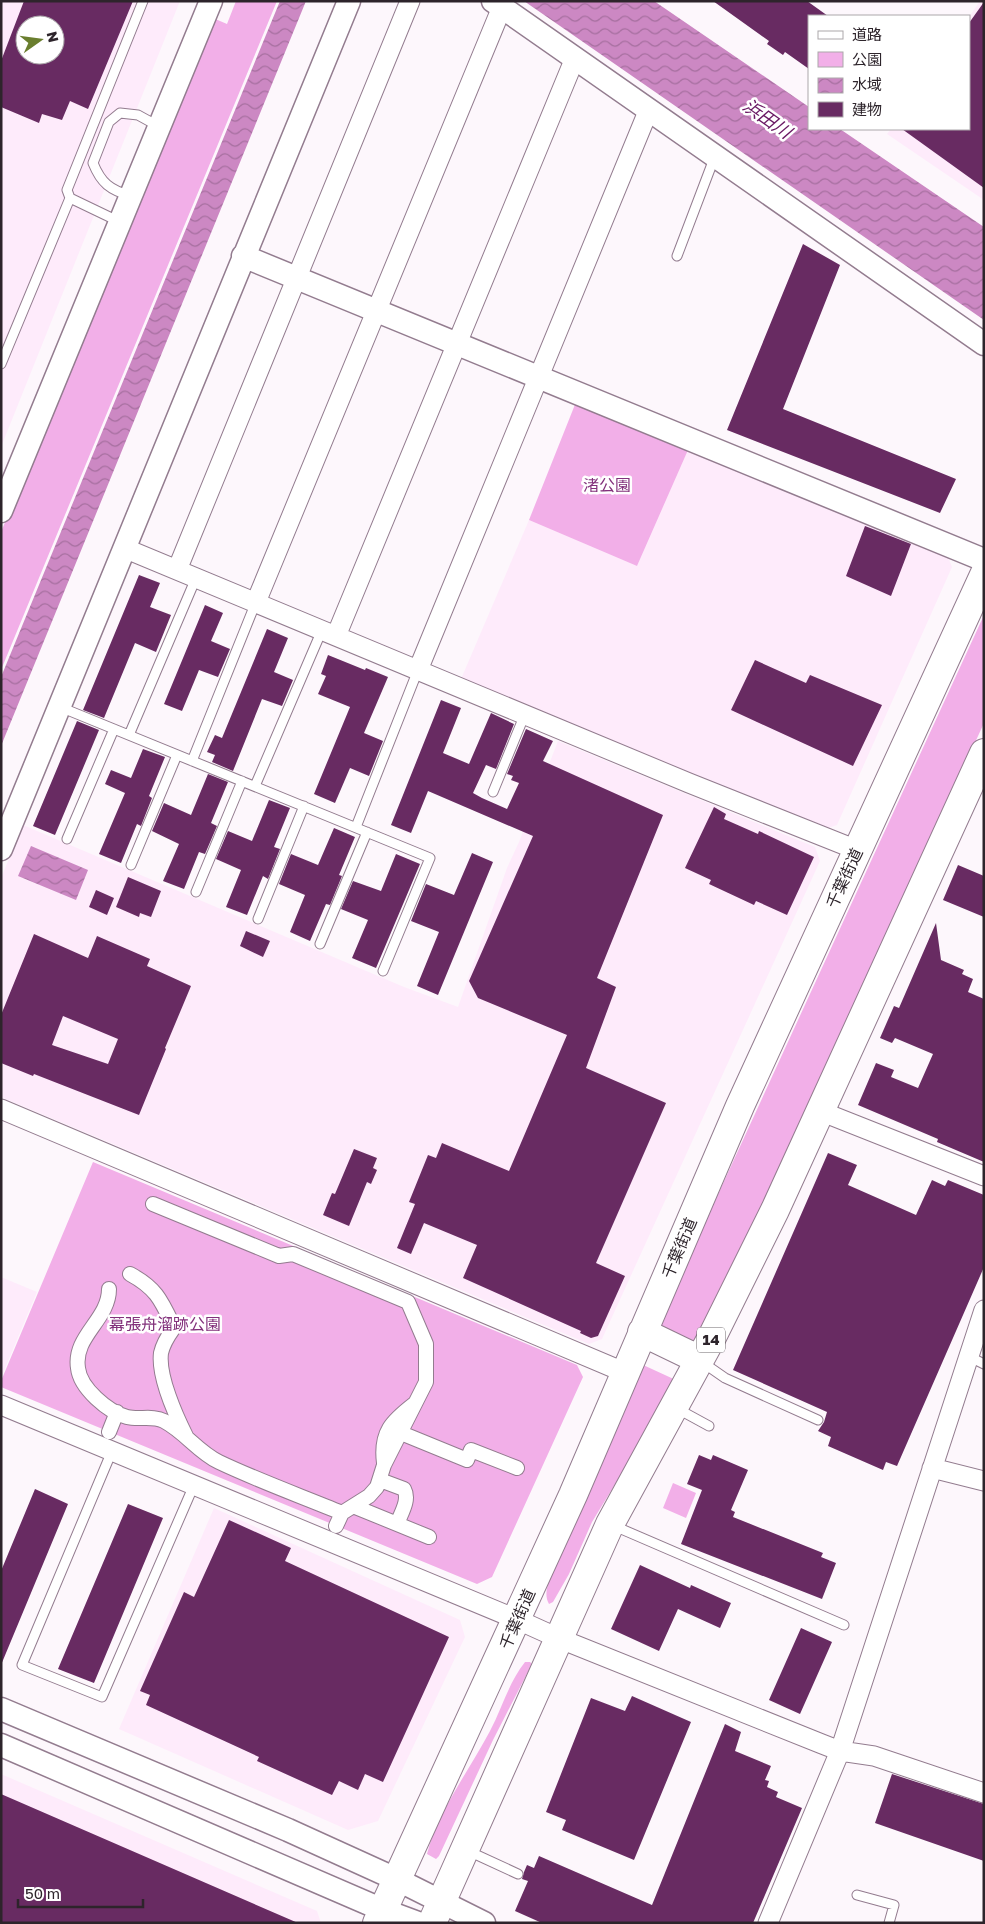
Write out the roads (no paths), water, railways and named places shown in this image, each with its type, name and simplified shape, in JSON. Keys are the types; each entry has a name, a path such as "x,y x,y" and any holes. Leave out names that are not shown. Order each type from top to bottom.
{"highway":[{"name":"千葉街道","path":"380,1916 561,1522 740,1106 984,575"},
{"name":"14","path":"436,1912 610,1524 700,1360 775,1210 984,753"},
{"path":"642,1332 700,1360"}],"street":[{"path":"1,511 211,1"},
{"path":"1,849 348,1"},
{"path":"177,570 410,1"},
{"path":"256,602 376,311 497,4 984,344"},
{"path":"329,633 457,344 575,58"},
{"path":"418,670 649,109"},
{"path":"243,256 984,560"},
{"path":"124,548 689,783 857,850"},
{"path":"1,1108 626,1372"},
{"path":"820,1111 984,1176"},
{"path":"153,1204 279,1256 293,1254 408,1302 426,1344 426,1382 384,1465 377,1487 369,1496 348,1509 336,1526"},
{"path":"130,1274 143,1281 156,1293 174,1329 164,1345 161,1362 174,1406 188,1439"},
{"path":"109,1289 106,1306 81,1343 77,1360 78,1370 84,1386 95,1397 126,1416 159,1418 167,1415 174,1406"},
{"path":"768,1923 840,1751 932,1468 977,1360 984,1310"},
{"path":"384,1465 383,1450 388,1429 393,1421 418,1400"},
{"path":"1,1405 558,1638 840,1751 874,1756 984,1793"},
{"path":"109,1432 117,1412"},
{"path":"159,1418 174,1427 219,1462 429,1537"},
{"path":"401,1433 467,1460 471,1450 517,1468"},
{"path":"932,1468 984,1481"},
{"path":"380,1480 406,1491 408,1497 397,1524"},
{"path":"1,1709 279,1827 398,1880 436,1912 484,1923"},
{"path":"1,1745 380,1916 418,1923"}],"lane":[{"path":"1,364 70,198 67,190 143,1"},
{"path":"131,196 114,191 98,177 93,163 109,122 120,113 138,115 160,127"},
{"path":"677,256 715,156"},
{"path":"70,198 120,222"},
{"path":"128,735 196,578"},
{"path":"192,761 256,602"},
{"path":"255,786 329,633"},
{"path":"356,827 418,670"},
{"path":"60,707 430,858 383,970"},
{"path":"493,792 525,714"},
{"path":"67,839 114,729"},
{"path":"132,865 176,754"},
{"path":"196,892 242,781"},
{"path":"258,919 304,806"},
{"path":"320,944 367,832"},
{"path":"700,1360 725,1378 818,1420"},
{"path":"674,1406 709,1426"},
{"path":"112,1451 22,1665 102,1697 194,1485"},
{"path":"610,1524 844,1624"},
{"path":"464,1849 518,1874"},
{"path":"857,1895 894,1905 889,1923"}],"water":[{"path":"280,1 306,1 1,746 1,677"},
{"name":"浜田川","path":"524,1 654,1 808,106 808,130 841,130 984,227 984,320"},
{"path":"31,846 88,870 76,900 18,876"}],"park label":[{"name":"渚公園","path":"607,485"},
{"name":"幕張舟溜跡公園","path":"165,1324"}]}
